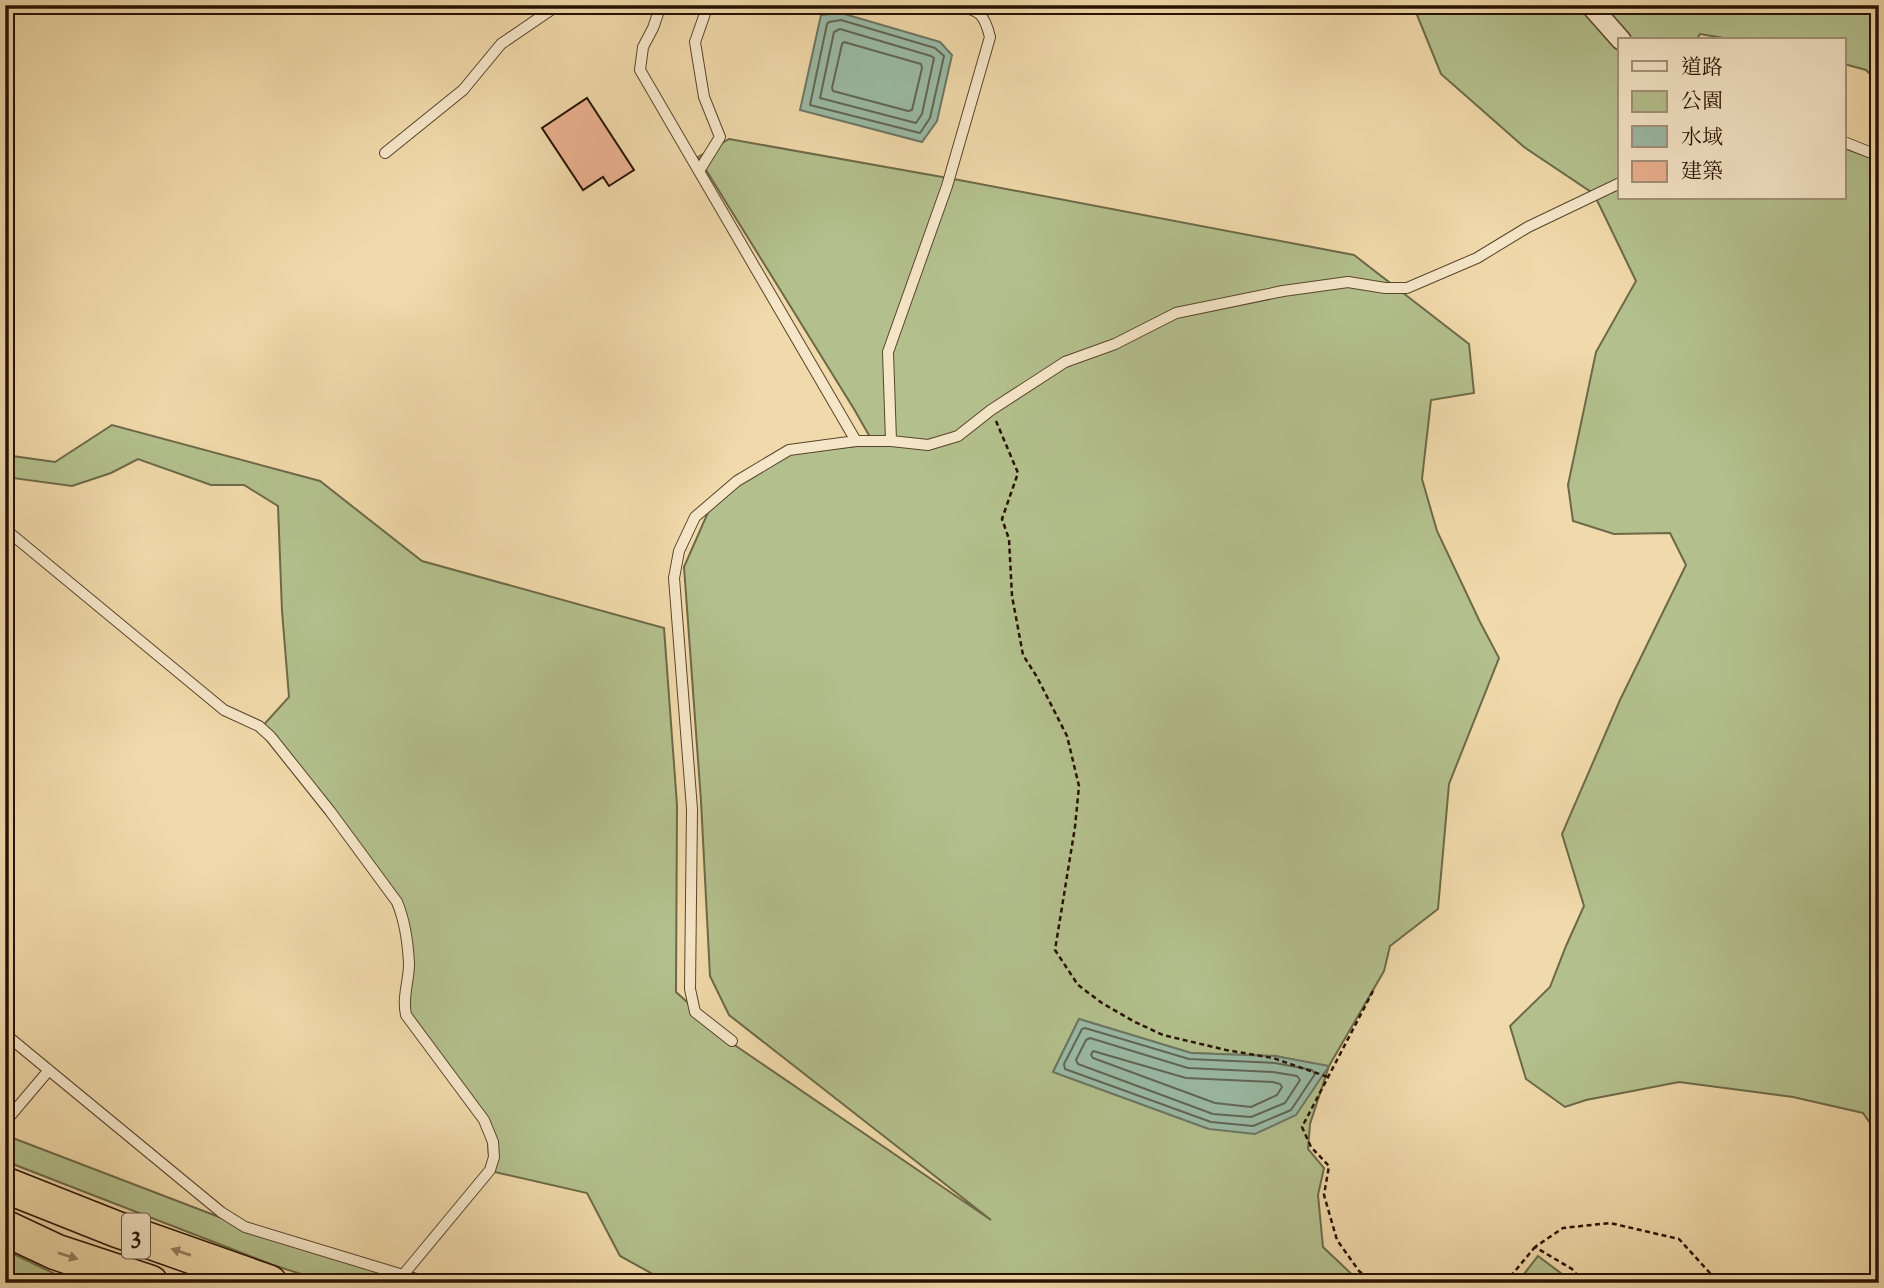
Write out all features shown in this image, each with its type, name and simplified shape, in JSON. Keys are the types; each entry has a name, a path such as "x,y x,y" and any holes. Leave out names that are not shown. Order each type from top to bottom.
{"highway":[{"name":"3","path":"5,1185 116,1229 269,1283"},
{"name":"3","path":"5,1228 56,1252 150,1283"}],"street":[{"path":"1590,5 1619,38"}],"lane":[{"path":"385,153 463,90 501,44 558,5"},
{"path":"661,5 643,47 640,70 856,441"},
{"path":"699,172 719,137 704,97 695,42 708,5"},
{"path":"891,441 888,352 947,186 990,37 985,19 973,10 956,5"},
{"path":"1846,143 1879,156"},
{"path":"732,1041 695,1012 690,989 692,809 674,578 679,551 695,517 737,481 789,450 856,441 928,445 958,436 990,410 1065,362 1115,344 1176,313 1283,291 1348,282 1385,288 1407,288 1477,258 1528,227 1618,184"},
{"path":"5,529 225,710 265,731 330,811 397,902 403,918 409,965 404,1004 406,1015 484,1120 493,1142 494,1157 490,1170 403,1275"},
{"path":"5,1034 221,1212 245,1227 430,1283"},
{"path":"5,1122 49,1070"}],"path":[{"path":"990,410 1018,472 1002,519 1009,539 1012,596 1023,655 1066,736 1079,786 1055,950 1078,985 1135,1022 1163,1035 1273,1058 1328,1077"},
{"path":"1373,992 1302,1127 1311,1147 1329,1166 1324,1195 1337,1240 1359,1270 1374,1283"},
{"path":"1505,1283 1535,1247 1563,1228 1610,1223 1679,1239 1719,1283"},
{"path":"1535,1247 1572,1269 1584,1283"}],"green space":[{"path":"1413,5 1879,5 1879,83 1866,70 1846,65 1846,38 1724,38 1700,34 1697,38 1618,38 1618,200 1846,200 1846,149 1879,161 1879,1136 1863,1113 1793,1097 1679,1082 1586,1100 1565,1107 1526,1079 1510,1026 1550,987 1584,906 1562,834 1620,700 1686,565 1670,533 1614,534 1573,521 1568,485 1596,352 1636,281 1594,194 1524,147 1441,74"},
{"path":"729,139 1354,255 1469,344 1474,393 1431,400 1422,479 1437,531 1499,658 1449,784 1438,909 1390,946 1384,971 1329,1066 1310,1124 1308,1149 1324,1168 1318,1195 1323,1247 1361,1283 669,1283 620,1256 587,1193 490,1171 487,1128 405,1016 405,948 401,926 392,903 369,868 259,730 289,697 278,506 244,485 211,485 138,459 111,473 72,486 5,477 5,455 55,462 112,425 320,481 422,561 664,628 677,805 676,992 736,1046 991,1220 729,1015 710,976 701,801 684,567 713,501 780,455 874,444 698,157","holes":["1079,1019 1191,1053 1275,1056 1328,1067 1209,1129 1053,1072"]},
{"path":"5,1135 240,1225 411,1283 329,1283 273,1265 5,1161"},
{"path":"5,1250 74,1283 5,1283"},
{"path":"1538,1256 1570,1280 1572,1283 1517,1283"}],"water":[{"path":"841,13 940,42 952,55 937,121 922,142 800,110 821,15"},
{"path":"1079,1019 1191,1053 1275,1056 1329,1066 1296,1115 1255,1134 1209,1129 1053,1072"}],"building":[{"path":"587,98 634,170 609,186 603,177 583,190 542,128"}]}
